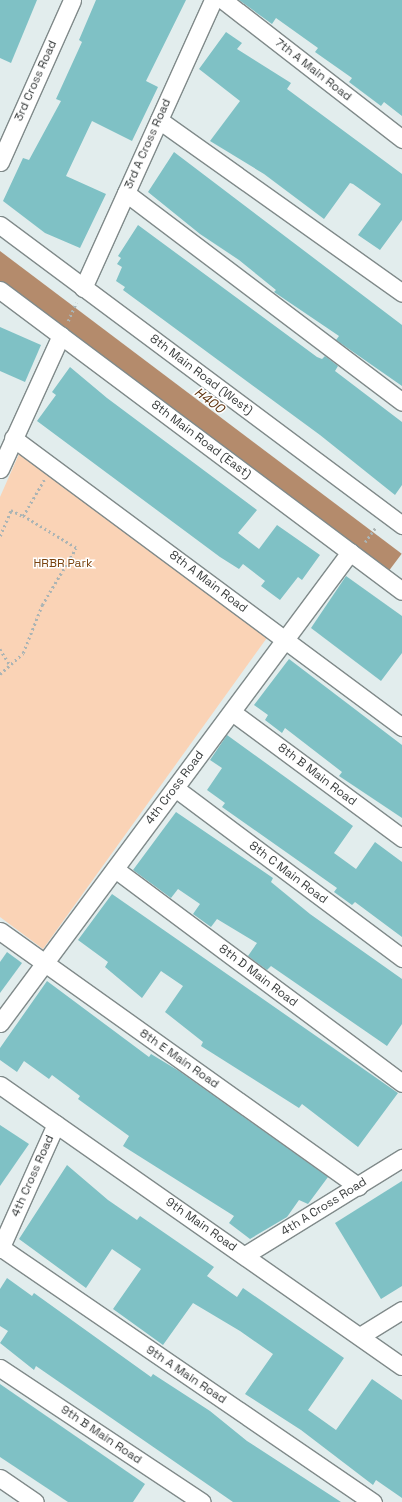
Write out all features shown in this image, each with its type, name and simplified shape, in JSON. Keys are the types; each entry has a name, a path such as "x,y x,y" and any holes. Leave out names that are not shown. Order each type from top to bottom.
{"street":[{"name":"3rd Cross Road","path":"0,162 72,0"},
{"name":"3rd A Cross Road","path":"83,288 213,0"},
{"name":"7th A Main Road","path":"223,0 402,139"},
{"path":"158,120 402,293"},
{"path":"126,193 402,402"},
{"name":"8th Main Road (West)","path":"0,225 83,288 401,522"},
{"name":"8th Main Road (East)","path":"0,290 64,330 356,549 402,592"},
{"path":"0,469 64,330"},
{"name":"8th A Main Road","path":"13,438 53,466 402,727"},
{"name":"4th Cross Road","path":"0,1023 286,640 356,549"},
{"name":"8th B Main Road","path":"232,712 402,838"},
{"name":"8th C Main Road","path":"175,788 402,958"},
{"name":"8th D Main Road","path":"115,869 402,1083"},
{"name":"8th E Main Road","path":"0,931 358,1186"},
{"name":"9th Main Road","path":"0,1085 402,1366"},
{"name":"4th Cross Road","path":"0,1248 56,1124"},
{"name":"4th A Cross Road","path":"245,1255 402,1158"},
{"name":"9th A Main Road","path":"0,1248 373,1502"},
{"path":"360,1336 402,1310"},
{"name":"9th B Main Road","path":"0,1368 202,1502"},
{"path":"0,1478 35,1502"}],"path":[{"path":"64,330 74,307"},
{"path":"22,516 53,466"},
{"path":"0,536 11,510 76,548 42,605 23,653 0,674"},
{"path":"356,549 377,526"},
{"path":"0,649 10,665"}],"green space":[{"name":"HRBR Park","path":"19,454 269,635 43,949 0,917 0,497"}],"shaded area":[{"path":"0,251 402,554 387,573 0,281"}],"building":[{"path":"0,0 37,0 11,63 0,58"},
{"path":"96,0 186,0 146,81 158,87 132,141 92,121 66,176 106,194 80,248 45,233 3,201 23,158 29,160 61,101 56,99 82,42 79,40"},
{"path":"239,0 402,0 402,116 384,102 381,106 349,82 352,78 315,52 318,48 276,18 272,24"},
{"path":"226,32 242,43 237,49 291,83 287,89 402,174 402,220 380,250 358,235 381,204 353,184 350,183 324,219 264,174 210,141 240,101 199,69"},
{"path":"174,152 402,325 402,386 336,340 339,336 274,292 276,290 239,260 200,234 148,192"},
{"path":"138,225 317,357 322,359 325,356 338,366 335,371 402,422 402,485 395,495 320,435 123,290 125,287 116,281 122,267 117,264 121,258 118,256"},
{"path":"0,327 41,345 25,382 0,371"},
{"path":"70,367 107,398 257,510 238,533 259,549 277,525 320,555 302,580 298,577 280,600 261,586 265,581 243,564 239,569 220,557 37,421 56,395 52,392"},
{"path":"346,576 402,616 402,653 381,681 311,628"},
{"path":"289,659 402,745 402,818 339,776 342,772 285,728 282,733 265,720 268,715 254,705"},
{"path":"227,735 353,826 334,853 356,869 375,842 402,862 402,937 355,902 352,905 334,892 337,888 222,807 225,803 207,790 222,768 210,760"},
{"path":"176,812 273,878 271,882 310,914 402,979 402,1024 387,1046 271,966 267,970 248,956 257,943 217,919 211,927 193,914 200,904 178,889 171,898 133,870"},
{"path":"112,894 398,1093 358,1147 302,1104 299,1108 201,1046 203,1042 165,1012 183,986 161,971 142,998 105,967 108,962 78,940"},
{"path":"7,952 22,963 0,993 0,962"},
{"path":"47,981 149,1057 151,1054 179,1071 328,1177 308,1204 299,1200 287,1217 250,1239 229,1223 234,1216 123,1146 129,1136 78,1099 80,1096 52,1075 49,1079 24,1061 17,1072 0,1060 0,1048"},
{"path":"0,1125 29,1144 0,1186"},
{"path":"67,1165 108,1200 137,1220 140,1216 214,1267 207,1276 237,1297 243,1288 344,1358 308,1410 336,1430 372,1379 402,1400 402,1498 376,1480 373,1485 301,1430 245,1394 273,1354 240,1331 193,1303 163,1345 113,1309 141,1269 112,1249 86,1288 19,1239"},
{"path":"402,1181 402,1286 381,1299 335,1223"},
{"path":"7,1278 32,1296 34,1293 151,1377 153,1374 210,1411 247,1441 341,1502 233,1502 36,1366 34,1370 0,1343 8,1331 0,1326 0,1289"},
{"path":"0,1384 145,1484 133,1502 68,1502 0,1457"}],"water label":[{"name":"H400","path":"209,401"}]}
